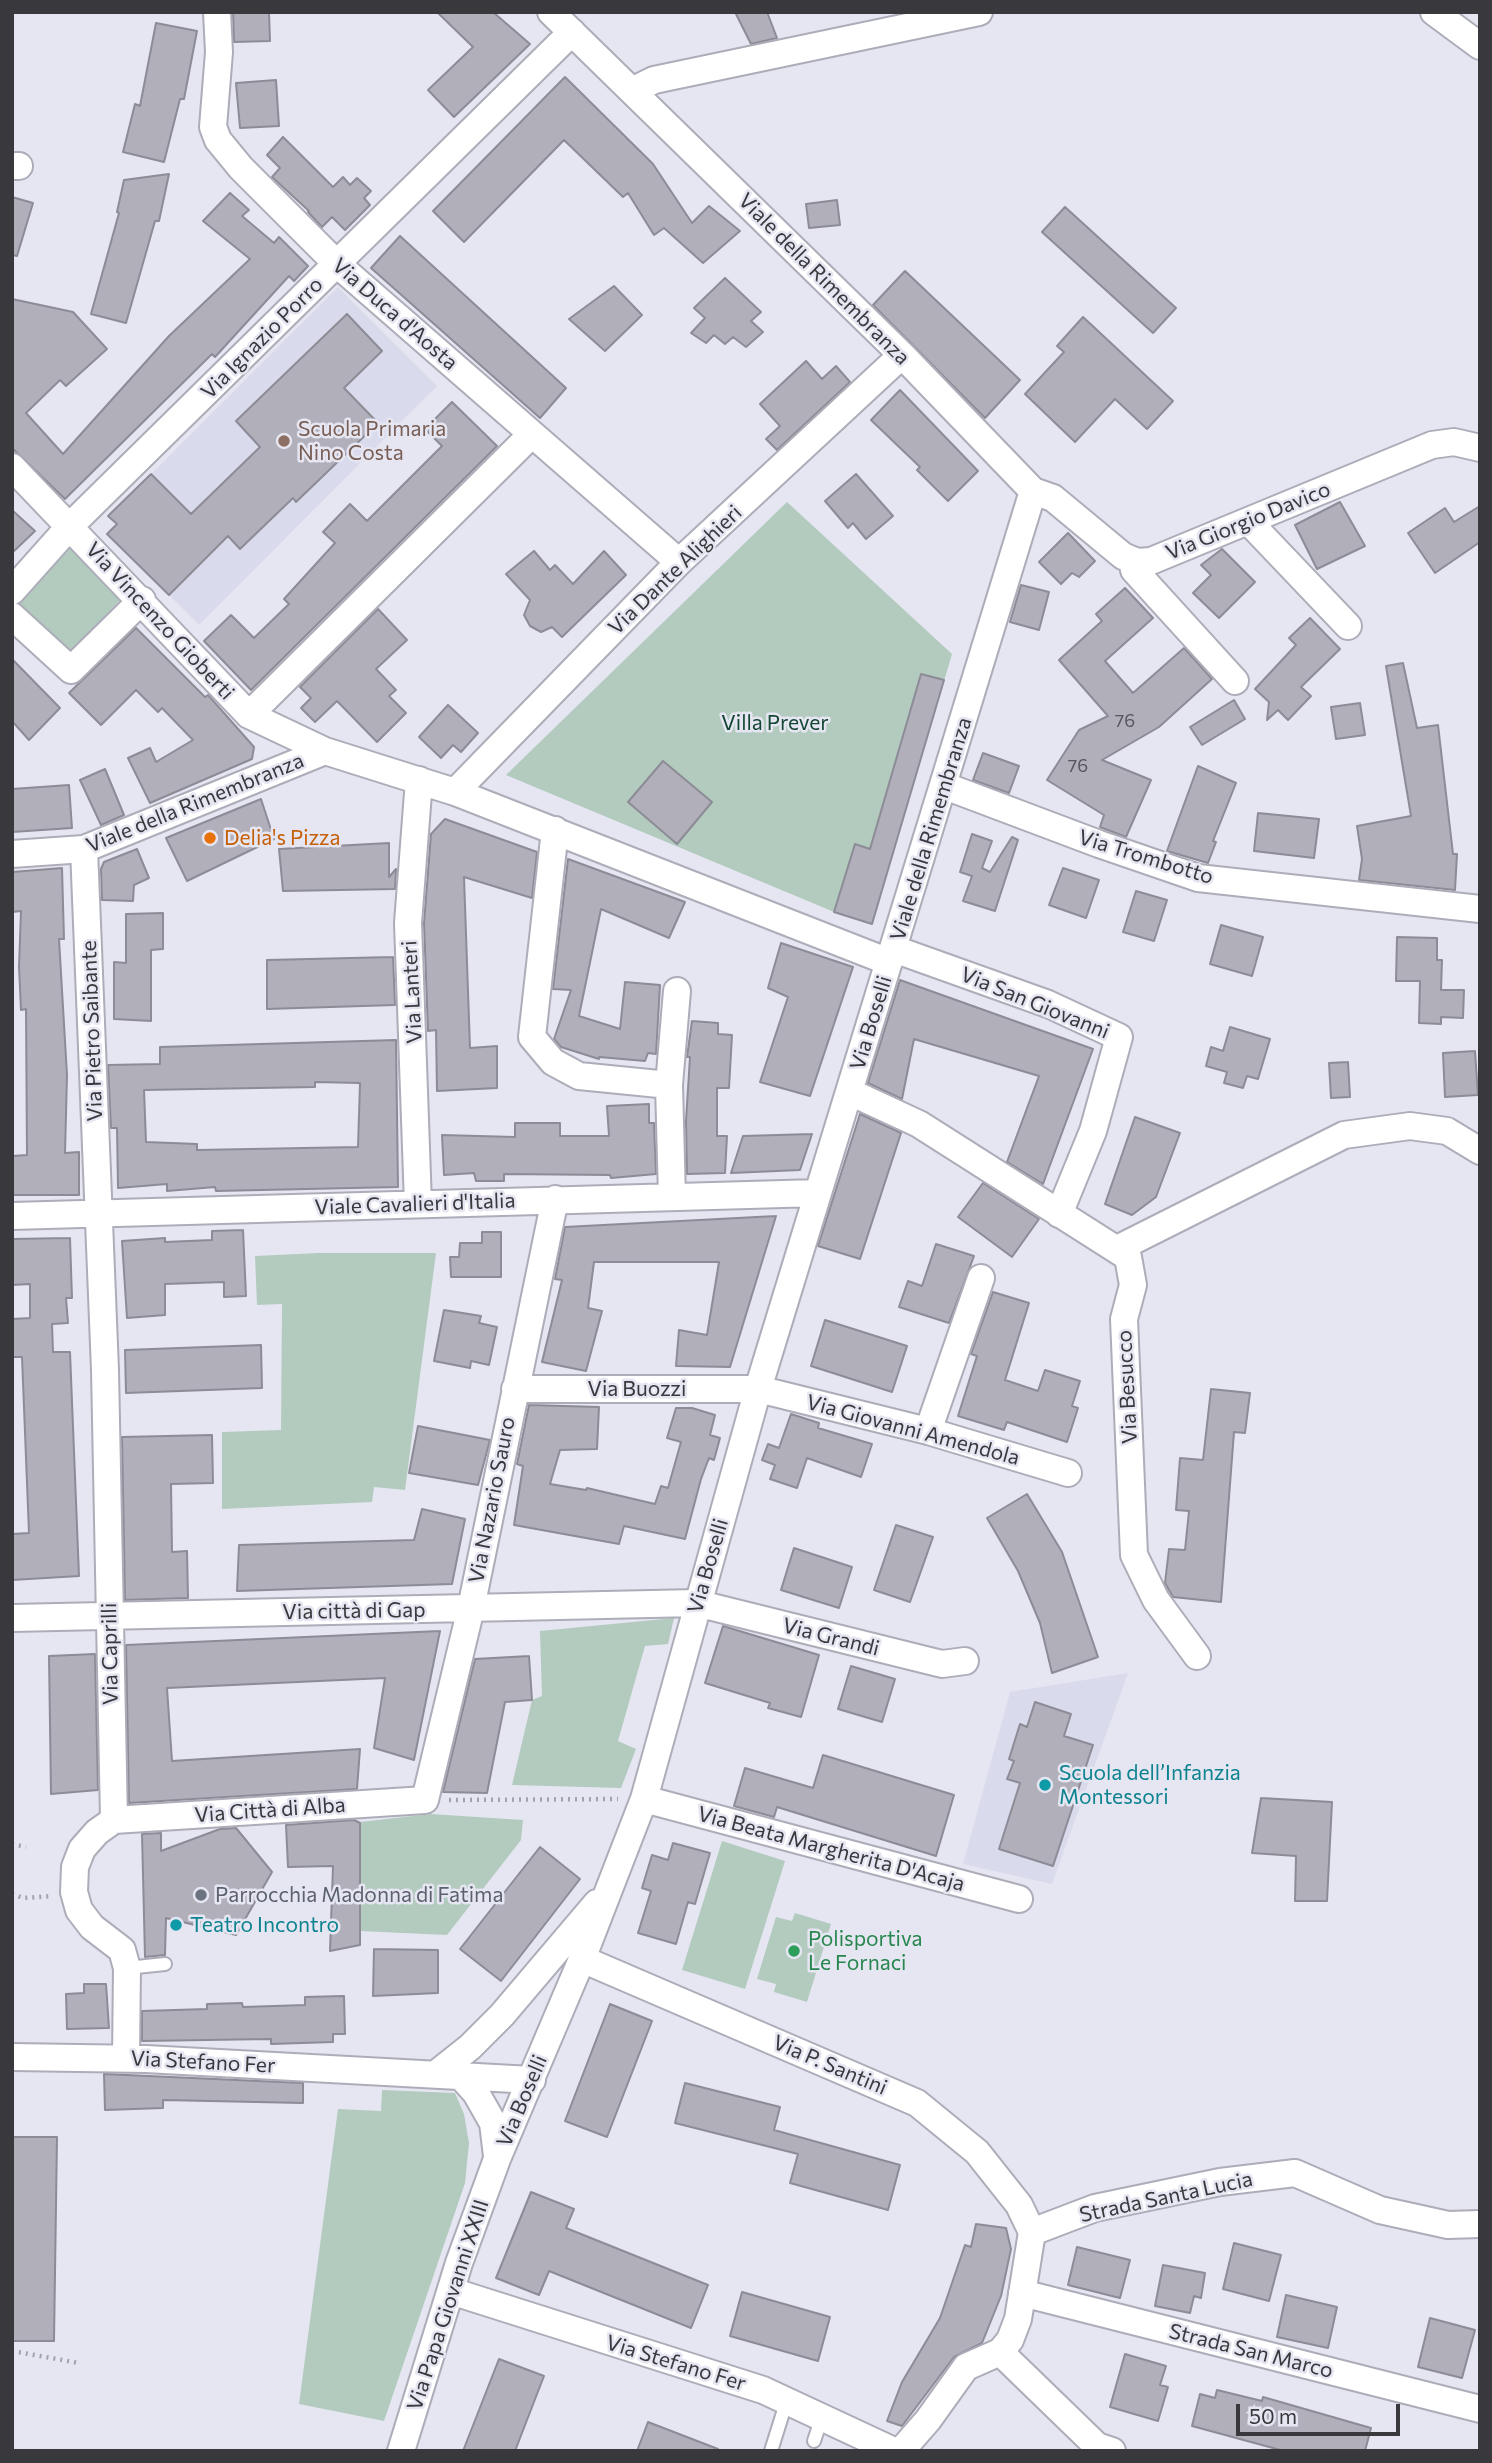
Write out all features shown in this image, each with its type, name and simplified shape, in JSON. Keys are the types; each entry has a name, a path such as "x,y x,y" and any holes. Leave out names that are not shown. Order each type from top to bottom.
{"street":[{"name":"Via Duca d'Aosta","path":"217,12 219,52 213,127 218,140 241,168 337,264 679,562"},
{"name":"Viale della Rimembranza","path":"12,854 84,849 325,751 455,792 892,956 1033,491 902,355 551,12"},
{"path":"632,91 654,80 979,12"},
{"path":"1434,12 1480,46"},
{"name":"Via Ignazio Porro","path":"12,591 71,526 572,32"},
{"name":"Via Dante Alighieri","path":"455,792 679,562 902,355"},
{"path":"249,715 533,434"},
{"name":"Via Giorgio Davico","path":"1132,560 1151,561 1432,445 1454,442 1480,448"},
{"name":"Via Vincenzo Gioberti","path":"12,467 249,715 325,751"},
{"path":"1033,491 1054,498 1123,556 1132,560 1135,570 1236,681"},
{"path":"1248,521 1348,626"},
{"path":"12,616 71,670 142,600"},
{"name":"Via Lanteri","path":"418,1204 408,923 419,780"},
{"name":"Via Trombotto","path":"945,786 1198,878 1480,909"},
{"path":"555,830 532,1037 553,1062 579,1076 669,1085"},
{"name":"Via Pietro Saibante","path":"84,849 100,1214"},
{"name":"Via Boselli","path":"497,2159 582,1959 644,1799 696,1603 758,1389 892,956"},
{"name":"Via San Giovanni","path":"892,956 1048,1004 1119,1037 1093,1130 1059,1214"},
{"path":"672,1197 669,1085 677,991"},
{"path":"850,1092 919,1124 1117,1250 1345,1135 1410,1126 1447,1131 1480,1151"},
{"name":"Viale Cavalieri d'Italia","path":"12,1216 818,1193"},
{"name":"Via Nazario Sauro","path":"425,1800 471,1608 555,1199"},
{"name":"Via Caprilli","path":"100,1214 114,1820"},
{"name":"Via Besucco","path":"1117,1250 1128,1257 1133,1286 1124,1319 1134,1555 1156,1600 1197,1656"},
{"path":"928,1431 981,1278"},
{"name":"Via Buozzi","path":"515,1389 758,1389"},
{"name":"Via Giovanni Amendola","path":"758,1389 928,1431 1068,1473"},
{"name":"Via città di Gap","path":"12,1618 696,1603"},
{"name":"Via Grandi","path":"696,1603 942,1664 965,1661"},
{"name":"Via Beata Margherita D'Acaja","path":"644,1799 1019,1899"},
{"name":"Via Città di Alba","path":"114,1820 425,1800"},
{"path":"114,1820 72,1856 75,1867 74,1892 79,1910 92,1927 122,1950 127,1968 127,2058"},
{"path":"497,2159 493,2123 476,2093 447,2074 502,2015 611,1885"},
{"name":"Via P. Santini","path":"582,1959 917,2103 977,2152 1019,2206 1032,2232"},
{"name":"Via Stefano Fer","path":"12,2057 61,2063 127,2058 532,2080"},
{"name":"Via Papa Giovanni XXIII","path":"401,2451 451,2291 497,2159"},
{"name":"Strada Santa Lucia","path":"1032,2232 1095,2208 1220,2182 1295,2173 1380,2210 1448,2225 1480,2224"},
{"path":"901,2451 928,2420 966,2367 1000,2352 1016,2330 1032,2232"},
{"name":"Via Stefano Fer","path":"451,2291 787,2399 818,2429 894,2451"},
{"name":"Strada San Marco","path":"1022,2292 1480,2409"},
{"path":"1000,2352 1097,2446 1112,2451"}],"lane":[{"path":"127,1968 165,1964"},
{"path":"771,2451 787,2399"}],"path":[{"path":"425,1800 644,1799"},
{"path":"12,1844 26,1847"},
{"path":"12,1894 23,1898 64,1894"},
{"path":"12,2351 79,2363"}],"shaded area":[{"name":"Scuola Primaria Nino Costa","path":"338,287 437,386 199,625 169,595 215,549 210,533 151,474"},
{"path":"1128,1673 1052,1884 963,1864 1010,1692"}],"green space":[{"name":"Villa Prever","path":"787,502 952,654 872,924 834,912 506,775"},
{"path":"67,545 122,598 65,658 12,603"},
{"path":"436,1253 405,1490 374,1487 372,1502 222,1509 222,1432 281,1430 282,1304 257,1305 255,1256"},
{"path":"674,1618 668,1644 645,1646 618,1741 636,1749 621,1788 512,1785 532,1700 542,1696 540,1631"},
{"path":"431,1814 523,1820 521,1840 447,1935 360,1931 360,1822"},
{"path":"722,1841 785,1861 745,1989 682,1970"},
{"name":"Polisportiva Le Fornaci","path":"795,1913 831,1924 807,2002 774,1992 776,1984 757,1979 776,1917 792,1921"},
{"path":"382,2090 455,2093 464,2114 469,2143 465,2183 384,2421 299,2404 338,2109 381,2111"}],"building":[{"path":"233,12 269,12 270,41 234,42"},
{"path":"437,12 493,12 530,44 454,117 428,90 473,47"},
{"path":"735,12 767,12 777,38 751,44"},
{"path":"156,23 197,31 184,99 180,99 164,162 123,152 135,104 140,106"},
{"path":"565,77 653,164 692,223 709,206 740,231 703,263 664,228 654,235 628,193 623,197 564,140 464,242 433,211"},
{"path":"276,80 279,126 240,128 236,83"},
{"path":"283,137 333,187 343,177 350,185 357,178 371,191 364,198 370,205 345,230 332,217 322,227 309,211 272,177 280,168 267,155"},
{"path":"169,174 159,221 155,221 126,323 91,314 119,213 117,212 124,180"},
{"path":"230,193 249,210 242,216 274,243 279,237 308,266 294,281 289,276 215,357 212,354 65,499 12,448 12,299 73,312 107,349 66,386 60,380 26,413 63,454 169,336 250,259 203,221"},
{"path":"12,197 33,203 17,256 12,255"},
{"path":"837,200 840,225 809,228 806,204"},
{"path":"1065,207 1176,308 1153,333 1042,232"},
{"path":"400,236 566,388 540,418 371,268"},
{"path":"905,271 1020,380 985,418 873,305"},
{"path":"725,278 761,312 751,321 763,332 746,347 733,337 725,344 714,335 706,343 691,333 705,318 694,308"},
{"path":"614,286 642,315 605,351 569,319"},
{"path":"347,314 382,351 344,388 378,423 296,502 293,498 240,549 228,536 169,595 107,534 117,524 108,516 151,474 191,514 260,447 236,421"},
{"path":"1083,317 1173,401 1147,429 1115,399 1075,442 1025,394 1064,352 1057,346"},
{"path":"806,361 822,379 836,366 850,382 777,450 766,439 780,426 760,404"},
{"path":"900,390 978,471 948,501 917,470 920,467 871,420"},
{"path":"452,402 497,446 251,690 204,641 231,615 254,638 289,604 284,599 335,543 323,532 350,504 367,521 442,446 425,429"},
{"path":"856,474 893,516 866,539 853,523 848,528 825,501"},
{"path":"1340,502 1365,546 1317,569 1295,525"},
{"path":"1480,506 1480,542 1435,573 1408,533 1445,508 1454,522"},
{"path":"12,510 35,531 12,553"},
{"path":"1068,533 1095,561 1079,577 1072,573 1061,584 1039,562"},
{"path":"1222,549 1255,582 1219,618 1193,593 1211,575 1201,565"},
{"path":"534,551 550,570 555,565 573,584 604,551 626,575 562,637 552,627 541,632 530,626 524,615 530,600 506,574"},
{"path":"1021,585 1049,592 1039,630 1010,622"},
{"path":"1125,588 1153,618 1105,661 1133,693 1184,648 1212,679 1159,727 1102,760 1151,780 1126,837 1100,827 1104,815 1047,780 1079,730 1108,716 1059,660 1102,621 1096,614"},
{"path":"378,609 407,640 376,669 396,690 389,696 406,713 377,742 337,701 315,722 301,708 311,698 300,687"},
{"path":"1310,618 1340,649 1301,687 1311,696 1288,720 1278,710 1267,720 1269,702 1255,689 1296,645 1289,638"},
{"path":"136,628 205,697 208,695 254,747 252,759 150,803 128,758 150,748 156,762 193,740 162,708 158,712 136,690 101,725 69,693"},
{"path":"12,659 60,708 29,740 12,721"},
{"path":"1403,663 1417,728 1438,725 1453,854 1457,854 1455,890 1359,880 1362,859 1357,826 1411,816 1386,666"},
{"path":"921,674 944,680 872,924 834,912 855,844 870,849"},
{"path":"1234,700 1245,719 1202,745 1190,727"},
{"path":"1360,703 1365,735 1336,739 1331,707"},
{"path":"448,705 478,733 461,752 453,745 441,758 419,737"},
{"path":"983,753 1019,766 1009,793 973,780"},
{"path":"663,761 712,802 677,844 628,802"},
{"path":"1198,766 1236,783 1213,841 1216,842 1208,863 1167,851"},
{"path":"105,769 124,815 101,825 80,780"},
{"path":"69,785 72,828 12,832 12,789"},
{"path":"261,799 274,839 187,881 166,838"},
{"path":"1258,813 1319,819 1314,858 1254,851"},
{"path":"445,819 537,852 532,898 464,877 470,1048 497,1046 497,1088 437,1091 436,1030 428,1031 424,923 431,834"},
{"path":"972,834 992,841 982,868 990,872 1012,837 1018,840 995,911 963,901 972,876 960,872"},
{"path":"389,843 389,877 396,869 395,889 283,891 279,849"},
{"path":"137,849 149,878 134,885 133,901 102,900 101,869 104,862"},
{"path":"568,859 685,902 669,938 601,909 579,1016 620,1029 625,982 660,985 656,1054 648,1053 645,1061 599,1059 561,1047 554,1039 571,990 553,989"},
{"path":"62,868 64,939 59,939 67,1075 65,1153 79,1152 79,1195 12,1195 12,1156 27,1155 26,1009 21,1010 19,967 21,911 12,912 12,872"},
{"path":"1063,868 1099,880 1086,918 1049,905"},
{"path":"1136,891 1167,900 1154,941 1123,932"},
{"path":"163,913 163,949 151,950 151,1021 114,1019 114,962 126,963 126,914"},
{"path":"1221,925 1263,937 1252,976 1210,964"},
{"path":"1397,937 1437,938 1437,960 1442,960 1441,990 1464,990 1463,1018 1441,1017 1441,1024 1419,1023 1420,981 1396,981"},
{"path":"781,943 853,967 810,1096 760,1082 788,997 768,988"},
{"path":"393,957 395,1005 267,1009 267,960"},
{"path":"900,980 1093,1049 1043,1184 1007,1162 1039,1076 914,1039 902,1099 868,1083"},
{"path":"692,1021 718,1023 718,1034 732,1035 729,1088 717,1088 717,1136 727,1136 725,1173 687,1174 686,1121 690,1057 687,1057"},
{"path":"1230,1027 1270,1039 1258,1079 1247,1076 1243,1088 1224,1083 1227,1072 1206,1066 1211,1047 1223,1051"},
{"path":"396,1040 398,1187 216,1191 215,1187 167,1191 167,1184 118,1188 117,1128 111,1128 108,1065 160,1064 160,1047","holes":["315,1082 360,1083 358,1147 197,1150 197,1144 146,1142 144,1090 315,1087"]},
{"path":"1475,1051 1478,1095 1445,1097 1443,1053"},
{"path":"1348,1062 1350,1097 1331,1098 1329,1063"},
{"path":"649,1104 649,1123 654,1123 656,1174 611,1178 610,1175 504,1174 504,1181 476,1181 474,1173 444,1175 442,1135 515,1137 515,1123 560,1123 560,1136 609,1136 607,1106"},
{"path":"860,1114 901,1133 860,1259 818,1246"},
{"path":"1135,1117 1180,1133 1156,1197 1132,1215 1105,1204"},
{"path":"812,1134 800,1170 731,1173 743,1136"},
{"path":"983,1183 1039,1219 1012,1257 958,1217"},
{"path":"776,1216 730,1367 676,1366 679,1330 707,1335 719,1262 594,1262 588,1308 602,1311 586,1371 542,1362 562,1280 555,1279 565,1227"},
{"path":"243,1230 246,1296 224,1297 224,1282 165,1284 165,1315 127,1318 122,1241 165,1238 165,1242 212,1240 212,1231"},
{"path":"482,1232 501,1232 501,1277 451,1277 450,1257 459,1257 460,1243 482,1243"},
{"path":"70,1238 72,1298 66,1298 68,1323 52,1324 53,1352 70,1352 79,1576 12,1580 12,1534 29,1533 22,1357 12,1357 12,1319 30,1318 30,1284 12,1285 12,1239"},
{"path":"936,1244 974,1256 949,1323 899,1307 908,1281 922,1286"},
{"path":"993,1292 1029,1303 1005,1380 1038,1391 1045,1370 1080,1381 1072,1406 1078,1408 1067,1442 1007,1422 1004,1430 958,1416 977,1356 971,1354"},
{"path":"444,1310 481,1316 479,1323 497,1327 489,1365 471,1361 470,1368 434,1361"},
{"path":"825,1320 907,1346 892,1392 811,1366"},
{"path":"261,1345 262,1388 126,1393 125,1350"},
{"path":"1211,1389 1250,1393 1245,1433 1234,1432 1221,1602 1173,1597 1165,1583 1169,1549 1185,1550 1189,1511 1176,1510 1180,1458 1203,1460"},
{"path":"529,1405 599,1407 597,1449 560,1450 550,1484 587,1488 655,1504 661,1486 668,1488 681,1442 667,1438 676,1408 692,1408 715,1415 710,1435 720,1438 714,1460 709,1458 701,1479 685,1539 624,1526 619,1544 514,1525 523,1466 517,1464"},
{"path":"791,1414 819,1423 818,1428 872,1444 861,1477 807,1458 797,1488 770,1479 775,1465 762,1460 768,1444 779,1448"},
{"path":"418,1426 490,1440 478,1485 409,1473"},
{"path":"212,1435 213,1483 171,1484 172,1552 187,1551 188,1598 125,1600 122,1437"},
{"path":"1027,1494 1062,1552 1098,1657 1052,1673 1040,1623 1018,1571 987,1518"},
{"path":"422,1509 465,1519 452,1584 237,1591 239,1545 414,1540"},
{"path":"896,1525 933,1537 910,1602 874,1590"},
{"path":"794,1548 852,1567 839,1608 781,1590"},
{"path":"723,1626 819,1655 801,1717 768,1708 770,1703 705,1683"},
{"path":"440,1631 414,1760 374,1748 385,1678 167,1688 172,1761 360,1749 357,1789 129,1803 126,1645"},
{"path":"95,1654 98,1790 51,1794 49,1656"},
{"path":"529,1656 532,1700 505,1702 487,1793 443,1792 475,1659"},
{"path":"851,1666 895,1679 882,1722 838,1709"},
{"name":"Scuola dell’Infanzia Montessori","path":"1035,1702 1071,1714 1064,1736 1093,1745 1053,1866 999,1849 1020,1783 1007,1779 1014,1761 1009,1759 1020,1724 1027,1727"},
{"path":"823,1755 954,1795 936,1856 777,1807 774,1817 734,1806 745,1768 813,1788"},
{"path":"1261,1798 1332,1802 1327,1901 1295,1901 1296,1856 1252,1853"},
{"path":"354,1820 360,1823 360,1945 330,1951 333,1866 288,1867 286,1825"},
{"name":"Parrocchia Madonna di Fatima","path":"236,1828 272,1872 236,1935 166,1918 165,1955 145,1957 142,1834 161,1833 161,1851 220,1829"},
{"path":"673,1843 710,1853 695,1904 688,1902 676,1944 638,1933 651,1891 642,1888 652,1855 668,1860"},
{"path":"540,1847 580,1879 501,1981 460,1949"},
{"path":"374,1949 438,1950 438,1993 373,1996"},
{"path":"84,1984 106,1984 109,2028 67,2029 66,1994 84,1993"},
{"path":"344,1996 345,2034 333,2034 333,2042 271,2044 271,2039 142,2041 142,2011 207,2009 207,2004 242,2003 243,2007 305,2005 305,1997"},
{"path":"610,2004 652,2021 607,2137 565,2121"},
{"path":"104,2074 303,2083 303,2103 163,2100 163,2108 105,2110"},
{"path":"685,2083 780,2107 774,2130 900,2165 888,2210 790,2183 798,2154 675,2123"},
{"path":"12,2137 57,2137 54,2341 12,2341"},
{"path":"531,2192 574,2209 566,2228 708,2285 691,2328 549,2271 539,2295 496,2278"},
{"path":"976,2224 1006,2228 1011,2249 1001,2296 982,2343 954,2357 902,2426 887,2421 902,2382 940,2318 965,2245 971,2247"},
{"path":"1234,2243 1281,2255 1269,2301 1223,2289"},
{"path":"1077,2247 1130,2260 1120,2298 1068,2285"},
{"path":"1163,2265 1205,2273 1201,2298 1194,2296 1190,2313 1155,2306"},
{"path":"742,2292 830,2317 818,2361 730,2336"},
{"path":"1286,2295 1337,2307 1328,2348 1277,2337"},
{"path":"1430,2318 1475,2330 1462,2378 1418,2367"},
{"path":"1125,2354 1166,2366 1160,2385 1168,2387 1158,2421 1110,2407"},
{"path":"499,2359 544,2376 515,2451 463,2451"},
{"path":"1217,2390 1262,2401 1263,2397 1371,2428 1365,2451 1284,2451 1192,2426 1200,2394 1215,2398"},
{"path":"648,2422 718,2449 718,2451 637,2451"}],"place":[{"name":"Scuola Primaria Nino Costa","path":"284,441"},
{"name":"Delia's Pizza","path":"210,838"},
{"name":"Scuola dell’Infanzia Montessori","path":"1045,1785"},
{"name":"Parrocchia Madonna di Fatima","path":"201,1895"},
{"name":"Teatro Incontro","path":"176,1925"},
{"name":"Polisportiva Le Fornaci","path":"794,1951"}]}
